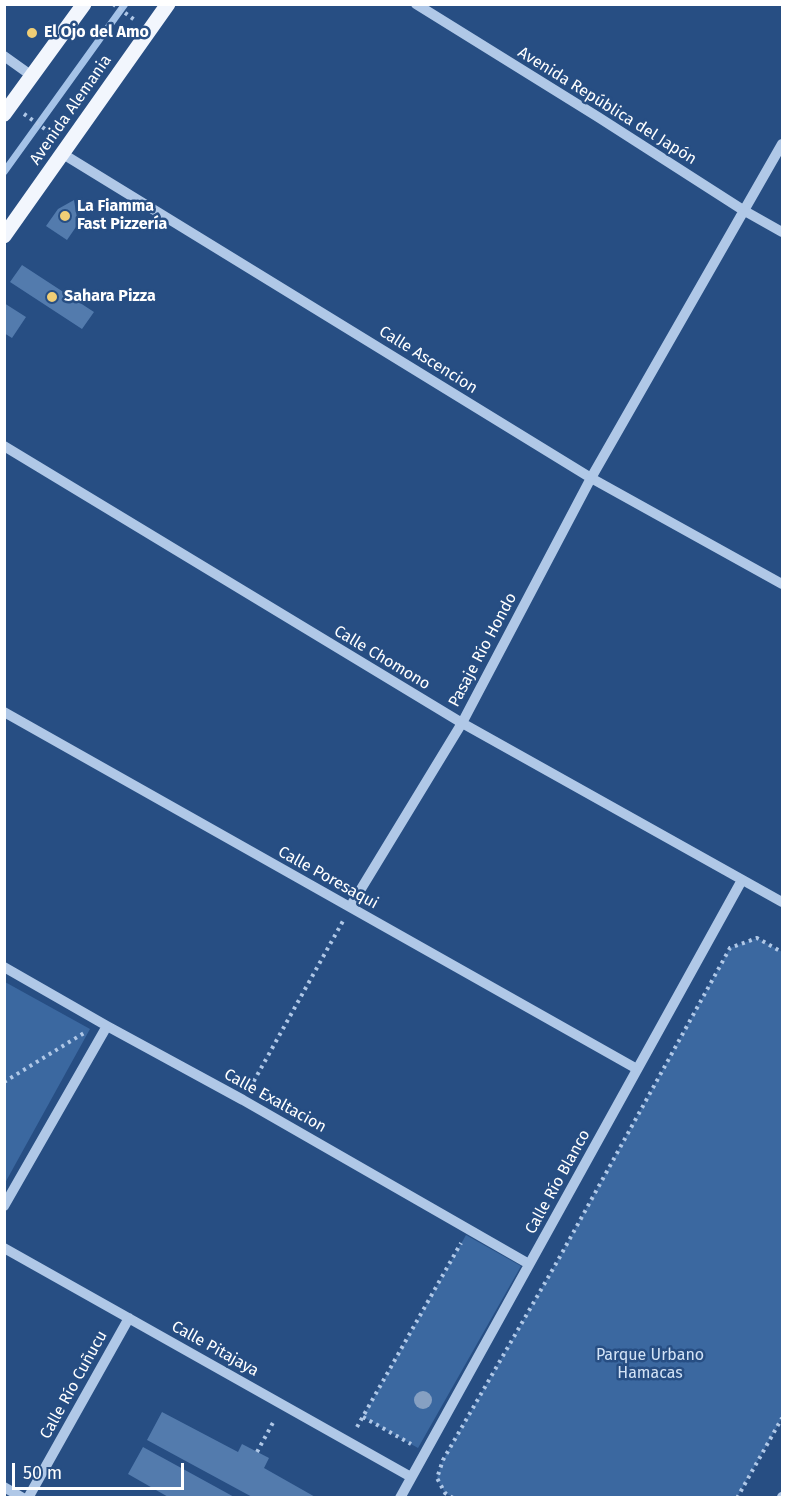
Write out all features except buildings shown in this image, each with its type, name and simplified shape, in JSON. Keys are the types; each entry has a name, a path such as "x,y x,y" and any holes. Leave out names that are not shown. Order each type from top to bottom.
{"main road":[{"path":"4,114 84,4"},
{"name":"Avenida Alemania","path":"4,236 168,4"}],"street":[{"name":"Avenida República del Japón","path":"417,4 743,210 783,232"},
{"path":"4,56 32,76"},
{"name":"Pasaje Río Hondo","path":"350,907 462,723 591,478 783,144"},
{"name":"Calle Ascencion","path":"63,154 591,478 783,584"},
{"name":"Calle Chomono","path":"4,447 462,723 783,902"},
{"name":"Calle Poresaqui","path":"4,712 637,1069"},
{"name":"Calle Río Blanco","path":"400,1497 742,880"},
{"name":"Calle Exaltacion","path":"4,967 243,1100 529,1264"},
{"path":"4,1206 107,1026"},
{"name":"Calle Pitajaya","path":"4,1248 411,1477"},
{"name":"Calle Río Cuñucu","path":"25,1497 129,1318"},
{"path":"4,1487 25,1497"}],"path":[{"path":"113,4 133,19"},
{"path":"29,118 50,133"},
{"path":"243,1100 350,907"},
{"path":"453,1497 445,1493 437,1478 444,1460 557,1262 730,948 757,938 783,952"},
{"path":"4,1082 90,1029 107,1026"},
{"path":"348,1442 466,1235"},
{"path":"257,1452 284,1405"},
{"path":"737,1497 783,1418"}],"green space":[{"name":"Parque Urbano Hamacas","path":"757,938 782,952 782,1418 737,1497 453,1497 445,1493 437,1478 443,1460 557,1262 730,948"},
{"path":"5,982 90,1029 5,1183"},
{"path":"466,1235 521,1266 418,1448 363,1417"}],"waterway":[{"path":"4,172 125,4"}],"place":[{"name":"El Ojo del Amo","path":"32,33"},
{"name":"La Fiamma Fast Pizzería","path":"65,216"},
{"name":"Sahara Pizza","path":"52,297"}]}
